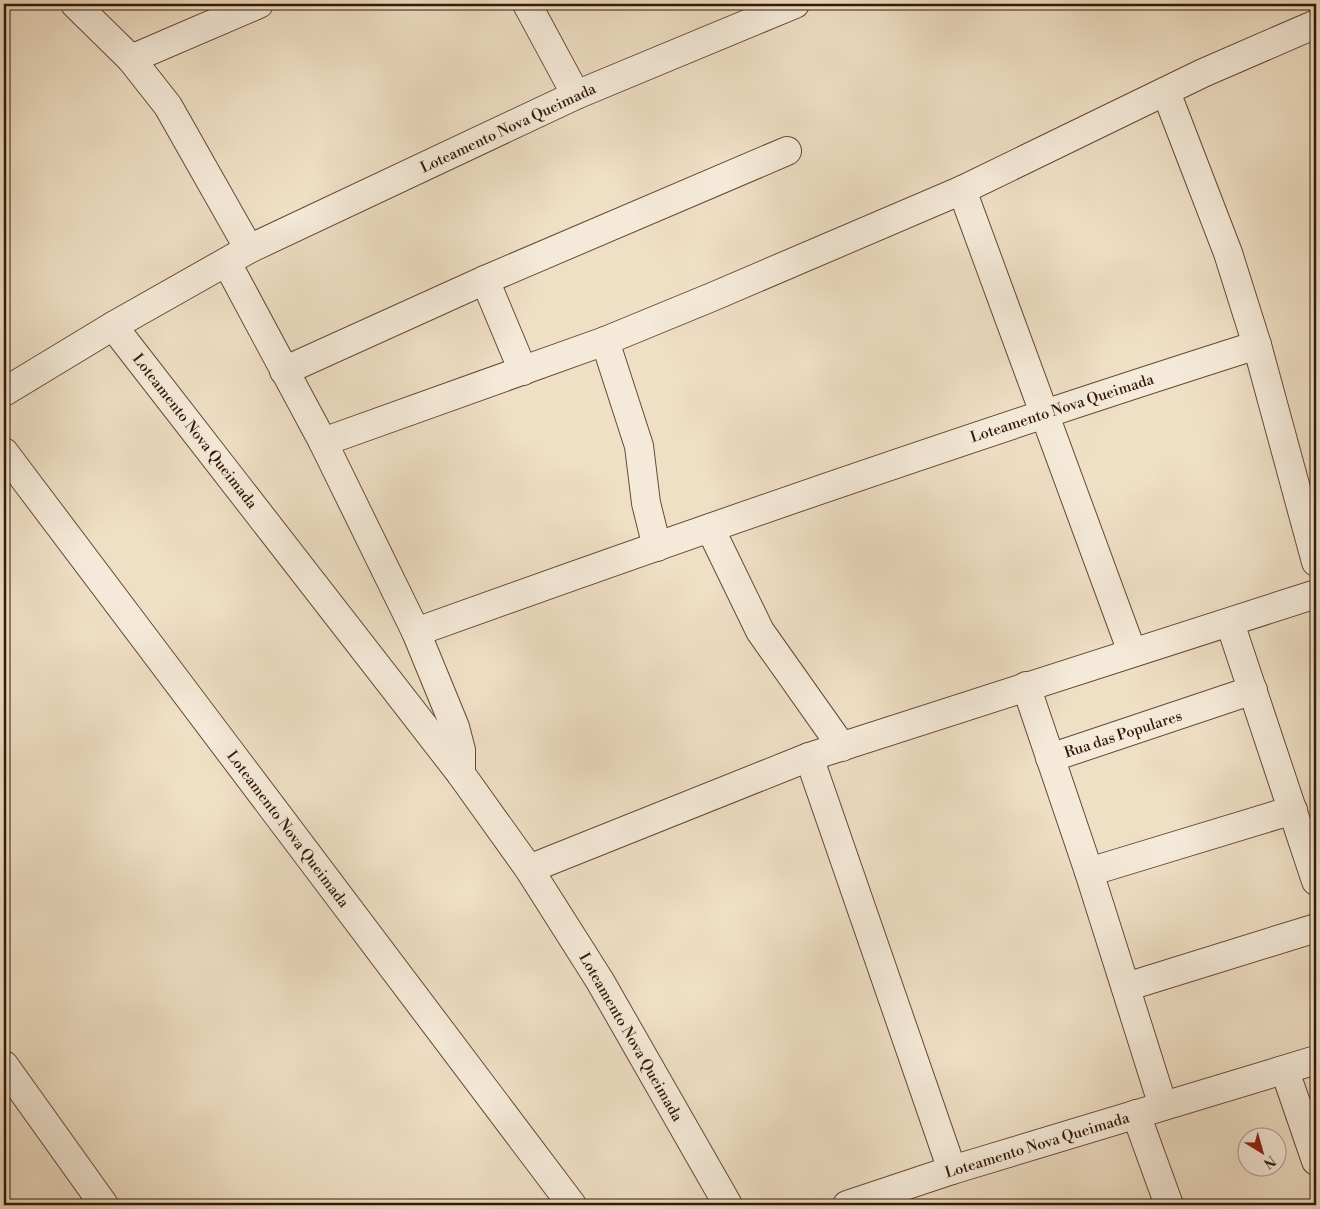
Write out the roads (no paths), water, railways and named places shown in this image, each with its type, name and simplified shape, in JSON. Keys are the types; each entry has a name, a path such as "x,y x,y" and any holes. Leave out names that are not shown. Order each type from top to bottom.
{"street":[{"path":"74,4 131,59 168,106 250,249"},
{"path":"131,59 259,4"},
{"path":"527,4 576,95"},
{"name":"Loteamento Nova Queimada","path":"4,392 113,326 250,249 576,95 795,4"},
{"path":"323,442 605,341 962,190 1166,92 1316,24"},
{"path":"1166,92 1228,253 1257,345 1316,562"},
{"path":"284,371 486,280 787,151"},
{"path":"962,190 1132,652"},
{"path":"227,263 323,442 416,632 455,726 461,750 461,774"},
{"path":"486,280 523,371"},
{"name":"Loteamento Nova Queimada","path":"113,326 461,774 529,869 600,981 728,1205"},
{"path":"605,341 639,446 646,503 656,547"},
{"name":"Loteamento Nova Queimada","path":"416,632 1044,413 1257,345"},
{"name":"Loteamento Nova Queimada","path":"4,452 572,1205"},
{"path":"710,528 760,631 842,747"},
{"path":"529,869 809,757 1316,594"},
{"path":"1230,623 1302,820 1316,881"},
{"path":"1026,686 1050,758"},
{"name":"Rua das Populares","path":"1163,1106 1089,872 1050,758 1253,690"},
{"path":"809,757 952,1170"},
{"path":"1089,872 1302,820"},
{"path":"1126,987 1316,928"},
{"path":"1136,1114 1285,1071 1316,1060"},
{"path":"4,1065 104,1205"},
{"path":"1285,1071 1316,1162"},
{"name":"Loteamento Nova Queimada","path":"847,1205 952,1170 1136,1114 1169,1205"}]}
